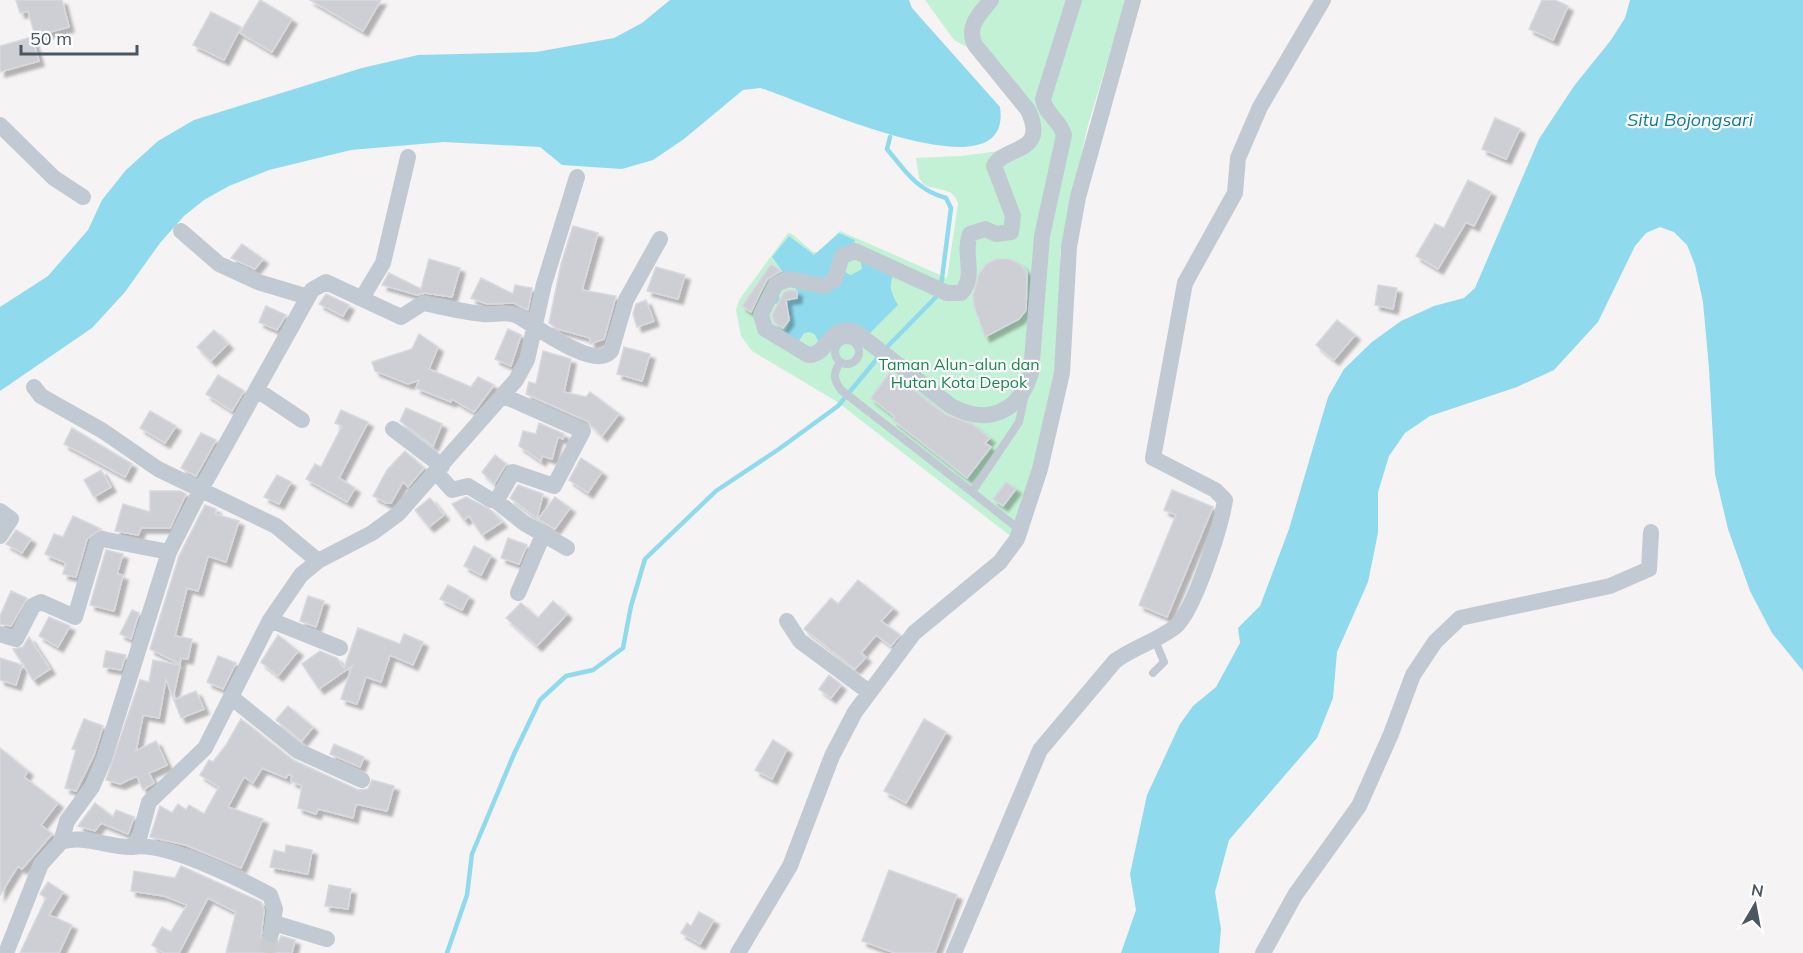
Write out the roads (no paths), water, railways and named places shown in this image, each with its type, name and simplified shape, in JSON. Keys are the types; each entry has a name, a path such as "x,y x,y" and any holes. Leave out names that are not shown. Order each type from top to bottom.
{"street":[{"path":"991,0 971,26 971,37 1028,110 1032,119 1033,131 1028,143 1020,151 1003,155 994,166 1014,216 1011,232 996,234 985,228 970,234 966,248 970,279 961,293 947,293 855,251 842,256 831,283 817,286 788,279 776,284 763,307 761,322 765,329 808,355 819,352 834,334 848,330 856,332 966,414 980,416 997,413 1013,405 1025,392 1031,373 1042,236 1064,135 1062,125 1044,107 1043,99 1074,0"},
{"path":"738,953 790,866 838,742 869,692 914,633 1000,562 1017,539 1040,469 1062,373 1069,247 1078,197 1133,0"},
{"path":"954,953 1040,750 1105,671 1127,651 1176,626 1188,612 1219,527 1225,500 1215,490 1153,458 1185,283 1235,193 1238,158 1260,107 1323,0"},
{"path":"0,125 54,178 83,197"},
{"path":"362,298 383,263 408,157"},
{"path":"133,847 140,835 149,802 205,748 270,620 301,575 318,561 372,533 398,514 504,396 527,360 532,327 569,210 577,177"},
{"path":"181,231 219,264 258,282 308,297"},
{"path":"6,953 7,926 41,864 61,842 70,817 92,787 104,759 169,552 200,491 308,297 317,286 327,282 401,317 423,303 474,312 516,315 532,327 581,352 601,356 610,354 626,300 660,239"},
{"path":"34,387 41,396 103,431 158,469 276,526 318,561"},
{"path":"257,390 302,420"},
{"path":"495,500 513,472 554,486 583,431 504,396"},
{"path":"393,429 439,469 452,490 468,486 495,500 513,516 567,548"},
{"path":"0,511 11,519 0,536"},
{"path":"1263,953 1295,895 1359,806 1391,734 1413,675 1435,642 1460,618 1610,586 1649,569 1652,532"},
{"path":"518,593 543,535"},
{"path":"0,634 16,639 33,606 40,602 75,617 98,543 102,538 169,552"},
{"path":"270,620 340,648"},
{"path":"787,621 800,641 869,692"},
{"path":"231,697 298,751 362,780"},
{"path":"61,842 80,838 114,846 151,846 172,851 266,893 275,903 273,929 327,939"}],"lane":[{"path":"840,362 834,373 834,381 841,390 1020,530"},
{"path":"972,492 1019,422 1025,392"},
{"path":"1153,673 1164,662 1154,638"}],"water":[{"path":"670,0 909,0 912,8 1000,107 995,134 974,146 940,146 857,124 760,88 743,90 684,139 653,160 622,169 562,165 540,147 444,142 351,150 269,170 229,186 204,200 184,216 160,243 125,292 92,328 0,391 0,307 48,276 88,230 102,200 126,170 158,141 194,120 362,68 418,55 536,52 614,38 642,23"},
{"name":"Situ Bojongsari","path":"1630,0 1803,0 1803,671 1772,633 1750,591 1728,529 1715,474 1703,302 1695,265 1687,245 1674,232 1660,227 1646,233 1635,246 1598,322 1554,370 1517,387 1430,416 1405,433 1389,456 1378,492 1378,533 1368,582 1337,652 1333,698 1317,738 1229,840 1215,892 1221,929 1219,953 1121,953 1136,910 1130,874 1147,795 1180,724 1193,706 1216,687 1240,643 1238,628 1260,606 1289,529 1328,397 1344,369 1372,342 1401,321 1434,306 1464,298 1475,288 1539,139 1574,86 1611,40 1625,18"},
{"path":"839,233 855,240 845,272 851,275 862,269 860,258 894,273 891,289 898,305 868,335 818,341 813,333 807,332 799,341 775,331 786,330 791,318 784,306 770,304 777,291 780,299 791,301 798,292 772,257 789,236 814,255"}],"waterway":[{"path":"890,137 887,149 906,173 927,190 946,198 951,208 941,286"},
{"path":"447,953 467,895 472,854 514,754 540,700 566,676 593,670 623,648 631,606 645,559 716,491 838,406 886,348 939,294"}],"tunnel":[{"path":"267,953 271,934"}],"park label":[{"name":"Taman Alun-alun dan Hutan Kota Depok","path":"959,373"}]}
